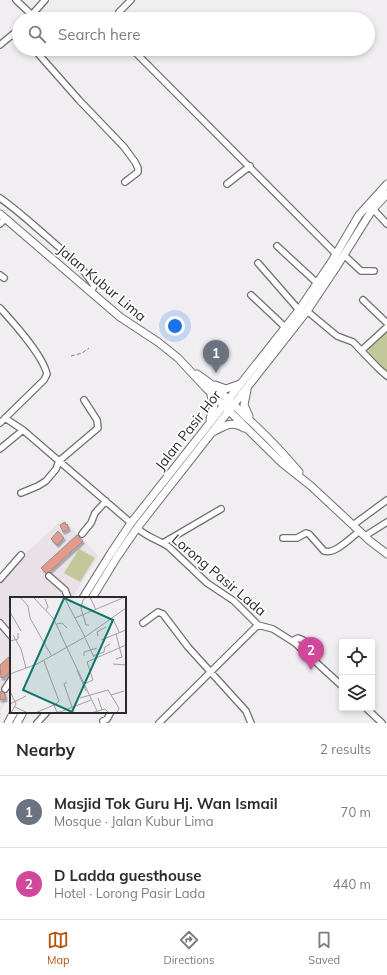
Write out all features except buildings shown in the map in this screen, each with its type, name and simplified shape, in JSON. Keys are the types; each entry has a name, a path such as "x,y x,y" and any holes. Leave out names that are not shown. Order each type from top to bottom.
{"main road":[{"name":"Jalan Pasir Hor","path":"84,597 110,553 210,434 241,383 299,310 318,283 359,215 387,184"},
{"name":"Jalan Pasir Hor","path":"93,597 134,525 208,425 249,386 307,311 373,208 387,194"},
{"name":"Jalan Kubur Lima","path":"2,219 120,317 158,342 229,405"},
{"path":"208,385 226,389 241,383"},
{"path":"208,385 214,405 208,425"},
{"path":"249,386 244,405 248,415 256,426 311,486"},
{"path":"229,405 256,426"},
{"path":"229,405 252,433 282,463 311,486 387,554"},
{"path":"210,434 226,425 235,424 252,433"},
{"path":"8,723 13,713"},
{"path":"17,723 22,713"}],"street":[{"path":"16,0 26,12"},
{"path":"34,12 45,0"},
{"path":"119,12 131,0"},
{"path":"0,45 12,36"},
{"path":"40,56 79,100 114,136 135,162 138,172 125,182"},
{"path":"139,56 336,254"},
{"path":"227,184 250,166"},
{"path":"0,198 14,208 66,253 86,273 94,286 91,292"},
{"path":"373,208 387,224"},
{"path":"277,246 318,283"},
{"path":"344,255 361,271 374,271"},
{"path":"258,263 299,310"},
{"path":"251,295 285,327"},
{"path":"363,300 387,323"},
{"path":"0,308 13,321 28,342 42,363 46,374 44,380 0,423"},
{"path":"307,311 337,336 353,342 387,376"},
{"path":"362,350 387,327"},
{"path":"21,493 46,481 56,469 59,461 98,428 97,420 84,400"},
{"name":"Lorong Pasir Lada","path":"5,418 23,430 146,537 169,547 207,583 234,601 258,625 273,629 292,641 339,683"},
{"path":"0,449 23,430"},
{"path":"353,525 387,500"},
{"path":"82,534 92,523 95,513 106,501"},
{"path":"162,543 221,509"},
{"path":"283,538 297,538 306,533 309,534 324,551 328,552 336,550 362,533 387,522"},
{"path":"0,579 21,555"},
{"path":"49,576 65,590 68,597"},
{"path":"143,623 156,613 161,612 188,647 246,711 251,723"},
{"path":"0,623 10,635"},
{"path":"159,723 258,625"},
{"path":"292,641 298,638 312,646 310,657"},
{"path":"5,690 10,682"},
{"path":"369,711 382,723"},
{"path":"37,723 46,713"},
{"path":"103,721 107,720 110,713"}],"path":[{"path":"71,356 82,353 89,348"}],"shaded area":[{"path":"63,519 99,556 73,597 10,597 10,695 0,712 0,581 25,554"}],"green space":[{"path":"387,330 387,372 371,357 367,348"},
{"path":"79,549 95,558 80,582 64,573"}],"place":[{"name":"Masjid Tok Guru Hj. Wan Ismail","path":"216,373"},
{"name":"D Ladda guesthouse","path":"311,670"}]}
